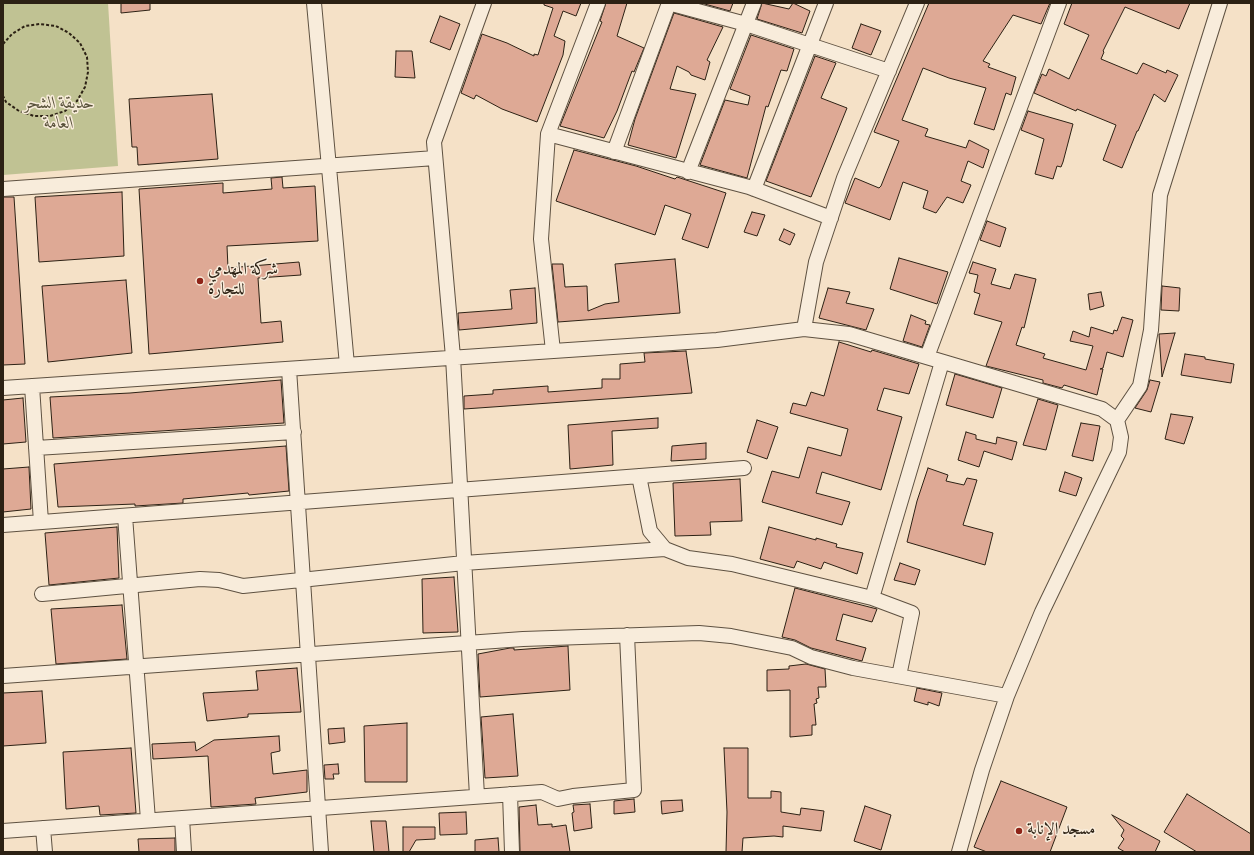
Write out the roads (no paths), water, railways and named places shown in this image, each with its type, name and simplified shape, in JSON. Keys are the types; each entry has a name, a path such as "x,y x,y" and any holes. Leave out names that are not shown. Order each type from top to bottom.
{"street":[{"path":"314,3 347,365"},
{"path":"477,796 453,358 434,142 484,3"},
{"path":"553,351 541,239 548,134 598,3"},
{"path":"614,152 669,3 746,24 888,71"},
{"path":"688,172 754,3"},
{"path":"754,189 826,3"},
{"path":"804,329 816,262 844,178 917,3"},
{"path":"928,357 1059,3"},
{"path":"1117,420 1140,386 1151,330 1160,195 1220,3"},
{"path":"548,134 754,189 831,218"},
{"path":"3,189 435,158"},
{"path":"3,388 717,340 804,329 849,334 1102,409 1117,420 1122,437 1119,452 1042,612 1007,696 982,770 959,852"},
{"path":"872,598 942,362"},
{"path":"289,368 322,852"},
{"path":"32,386 41,522"},
{"path":"36,448 294,432"},
{"path":"3,525 744,468"},
{"path":"639,476 650,531 665,550"},
{"path":"125,516 148,820"},
{"path":"42,594 200,579 219,580 243,586 464,563 665,550 688,558 732,564 872,598 912,613 899,676"},
{"path":"3,676 523,639 699,633 731,636 792,648 811,657 853,668 1007,696"},
{"path":"3,830 542,792 558,799 573,796 634,790 627,636"},
{"path":"510,794 512,852"},
{"path":"182,818 184,852"},
{"path":"43,828 45,852"}],"place":[{"name":"شركة المهدمي للتجارة","path":"200,281"},
{"name":"مسجد الإنابة","path":"1019,831"}],"park label":[{"name":"حديقة الشحر العامة","path":"59,115"}]}
